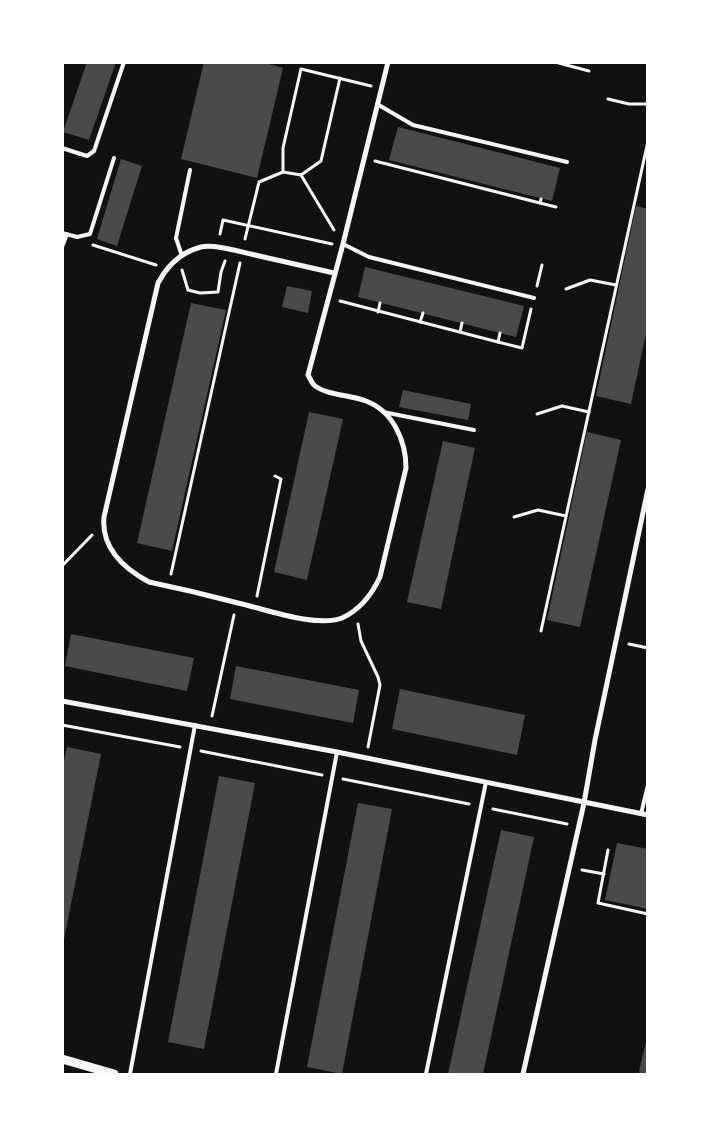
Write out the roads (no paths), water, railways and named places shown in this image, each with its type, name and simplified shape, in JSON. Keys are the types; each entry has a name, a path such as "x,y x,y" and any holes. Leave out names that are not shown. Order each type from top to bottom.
{"street":[{"path":"334,273 232,250 203,247 188,252 167,268 158,283 103,523 106,538 112,552 124,566 149,582 297,618 326,621 341,618 356,610 373,591 380,577 406,468 406,454 394,425 384,412 366,401 320,389 312,384 308,375 388,62"},
{"path":"523,1074 584,803 595,740 648,489"},
{"path":"62,700 337,752 644,815"},
{"path":"62,1059 114,1074"}],"lane":[{"path":"62,148 87,156 94,151 124,62"},
{"path":"377,104 414,125 567,162"},
{"path":"62,247 65,233 77,237 90,234 114,158"},
{"path":"180,257 176,238 190,170"},
{"path":"342,246 369,257 534,298"},
{"path":"384,412 474,430"},
{"path":"130,1074 195,725"},
{"path":"276,1074 337,752"},
{"path":"426,1074 486,782"},
{"path":"644,815 648,785"}]}
